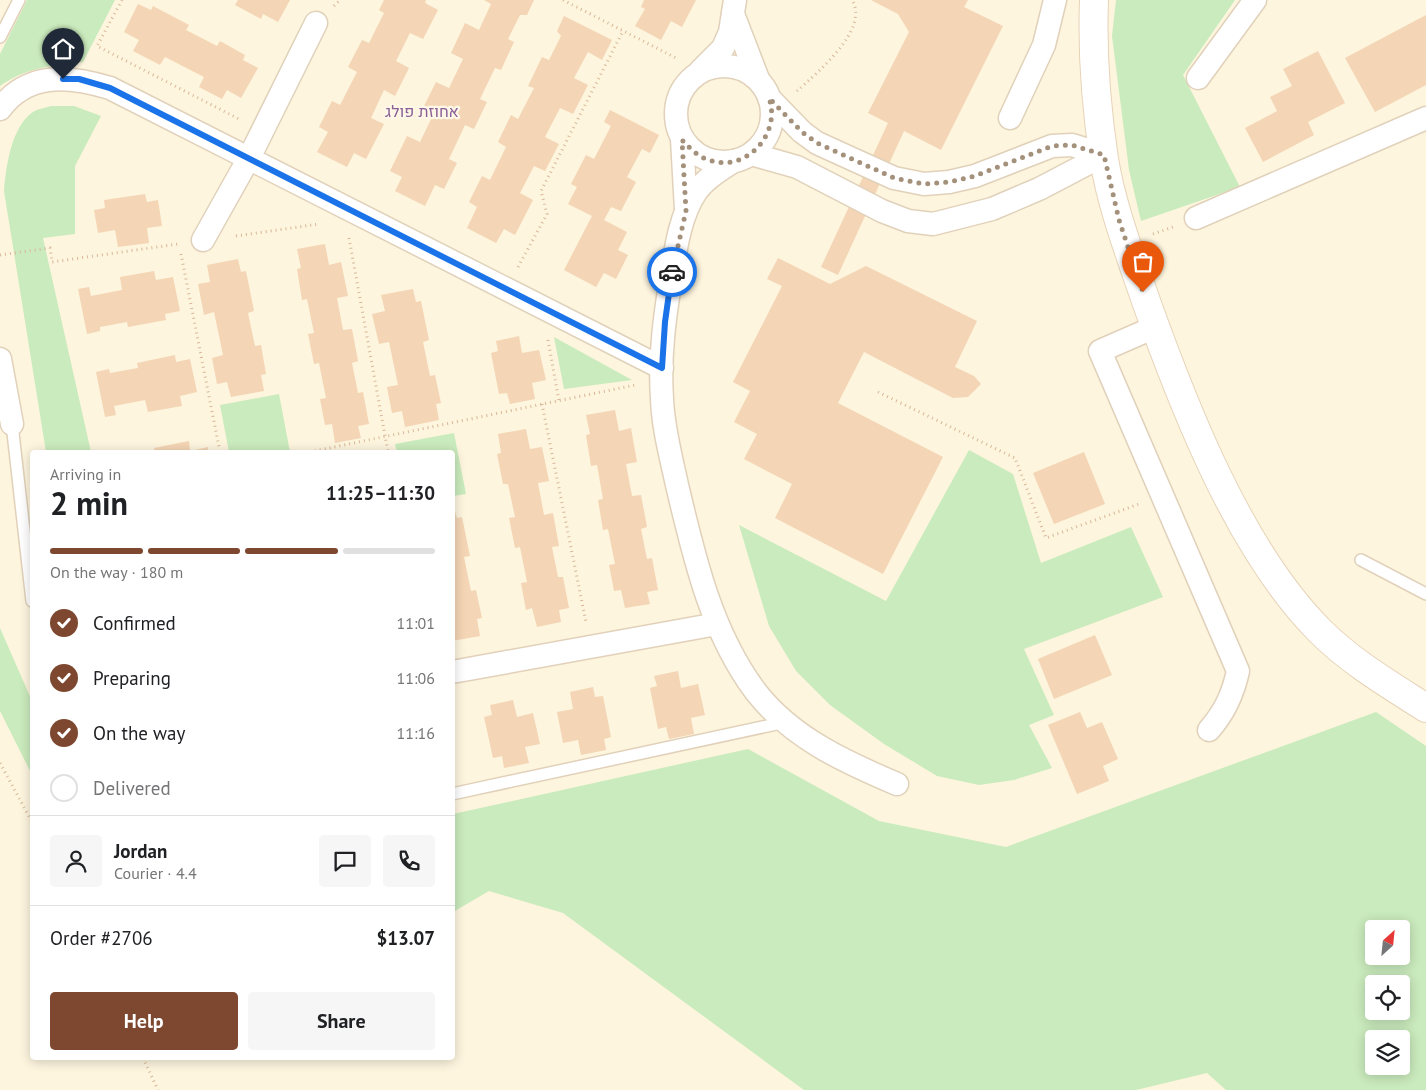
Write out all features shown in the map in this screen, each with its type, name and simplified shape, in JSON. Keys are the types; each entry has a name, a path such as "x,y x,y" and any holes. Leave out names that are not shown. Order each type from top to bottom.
{"street":[{"path":"1010,118 1044,45 1055,0"},
{"path":"1094,0 1093,38 1096,99 1104,155 1119,220 1155,327 1195,424 1230,499 1258,550 1287,592 1320,632 1355,661 1426,708"},
{"path":"1198,78 1255,0"},
{"path":"733,6 758,79 774,103 817,143 894,178 924,184 949,182 975,176 1052,146 1072,145 1104,155"},
{"path":"686,211 682,140 676,125 675,109 679,93 688,80 701,70 722,48 730,32 733,6"},
{"path":"193,238 249,158 316,24"},
{"path":"701,70 716,65 732,66 746,70 758,79"},
{"path":"0,109 24,88 47,80 79,79 110,88 542,307 662,374"},
{"path":"774,103 770,130 764,140 742,158 711,176 696,192 686,211 674,258 666,307 662,374 663,410 673,465 699,570 717,624 734,657 756,692 786,722 809,740 851,764 897,784"},
{"path":"1196,218 1426,118"},
{"path":"682,140 693,151 707,160 742,158 797,167 882,211 908,221 933,224 992,209 1039,189 1104,155"},
{"path":"1155,327 1100,350 1238,671 1234,691 1221,717 1209,730"},
{"path":"0,359 12,424"},
{"path":"455,671 717,624"}],"lane":[{"path":"0,37 18,0"},
{"path":"12,424 30,584"},
{"path":"1361,560 1426,594"},
{"path":"455,793 786,722"}],"path":[{"path":"122,0 97,46 263,131"},
{"path":"563,0 701,70"},
{"path":"774,103 838,52 857,16 856,7 852,0"},
{"path":"506,289 547,214 540,191 623,30"},
{"path":"347,229 388,450"},
{"path":"193,238 178,244 220,450"},
{"path":"542,307 559,401"},
{"path":"320,450 559,401 662,374"},
{"path":"878,392 1015,458 1046,538 1162,495"},
{"path":"542,404 591,647"},
{"path":"0,763 30,818"},
{"path":"144,1060 158,1090"}],"green space":[{"path":"27,0 115,0 83,62 29,71 0,86 0,54"},
{"path":"1116,0 1235,0 1183,75 1240,187 1141,221 1129,170 1112,36"},
{"path":"51,106 74,106 101,116 75,166 75,234 43,238 91,450 46,450 4,191 8,159 19,127 33,112"},
{"path":"554,337 632,380 564,389"},
{"path":"279,394 290,450 229,450 220,405"},
{"path":"454,433 466,494 455,496 455,450 396,450 395,444"},
{"path":"969,450 1013,474 1041,563 1131,527 1163,597 1024,649 1054,715 1029,725 1052,768 1014,780 979,785 937,776 884,744 830,705 796,671 769,626 739,525 886,601"},
{"path":"0,628 30,696 30,771 0,711"},
{"path":"1376,712 1426,746 1426,1090 1226,1090 1207,1073 1136,1090 804,1090 563,913 489,891 455,911 455,814 748,749 879,821 1006,847"}],"building":[{"path":"238,0 290,0 278,22 263,14 261,19 235,5"},
{"path":"384,0 426,0 425,3 438,10 423,39 410,33 396,61 409,68 395,96 384,90 371,118 384,124 366,159 354,153 347,167 317,152 328,132 319,127 332,101 340,105 357,72 348,67 362,40 369,43 384,13 379,10"},
{"path":"484,0 534,0 527,15 520,15 508,39 514,42 501,70 495,68 480,99 487,102 474,129 465,125 449,159 457,163 444,189 435,185 425,206 395,191 402,177 390,171 407,136 420,142 433,115 422,110 436,82 449,88 463,59 451,53 465,23 479,30 491,4"},
{"path":"644,0 696,0 682,27 671,21 661,40 635,26 645,9 641,7"},
{"path":"871,0 968,0 964,7 1003,26 941,150 904,131 838,275 821,267 888,123 868,113 909,32 898,14"},
{"path":"138,4 151,10 153,6 189,25 186,30 217,46 220,41 245,55 243,60 258,68 241,98 227,90 222,99 199,87 204,77 165,57 160,65 133,51 139,40 124,32"},
{"path":"1426,15 1426,85 1375,112 1345,58"},
{"path":"564,16 612,40 602,60 588,52 574,78 588,85 573,114 560,108 545,137 559,144 545,171 534,166 520,193 533,200 515,235 504,229 496,243 467,228 477,207 469,202 482,176 490,180 506,147 498,142 511,115 518,119 534,88 528,86 542,57 549,60 561,36 557,31"},
{"path":"1318,51 1345,103 1308,122 1314,135 1263,162 1245,128 1277,111 1270,97 1292,86 1283,69"},
{"path":"610,110 659,135 650,153 642,149 627,177 636,182 621,211 611,207 604,220 627,232 618,250 628,255 616,279 604,273 596,287 564,270 592,216 568,204 577,187 571,184 586,155 594,159 611,126 604,122"},
{"path":"145,194 147,202 158,200 162,226 147,228 149,243 118,247 115,230 98,233 94,210 105,208 104,200"},
{"path":"325,244 329,265 341,262 348,296 337,298 343,330 352,329 358,361 352,363 358,393 363,392 369,424 358,426 361,438 335,443 332,424 325,425 320,399 326,398 319,363 314,364 308,334 314,333 307,299 302,300 297,269 301,268 297,249"},
{"path":"778,258 830,284 866,266 977,321 955,367 974,376 981,384 968,397 953,398 864,352 838,403 943,457 883,574 775,518 792,484 744,459 757,434 734,422 750,391 733,382 782,286 767,279"},
{"path":"238,259 241,272 246,271 254,311 248,313 255,346 261,345 266,374 261,375 264,391 231,397 227,382 217,384 212,358 223,355 214,312 204,315 198,284 210,282 207,265"},
{"path":"154,271 156,280 173,277 180,311 165,314 166,320 128,327 127,322 100,327 100,331 87,334 78,289 89,287 91,296 122,290 120,277"},
{"path":"413,289 416,302 421,301 429,340 423,342 430,376 435,375 441,403 436,404 439,420 405,427 402,411 392,413 387,387 398,385 389,342 379,344 372,314 385,311 381,295"},
{"path":"519,336 522,353 539,350 546,380 532,383 535,399 510,404 507,393 499,394 491,353 498,351 496,341"},
{"path":"175,355 176,362 190,359 197,392 180,396 182,406 148,412 145,400 114,406 116,415 105,417 96,372 109,369 110,373 138,368 137,363"},
{"path":"615,410 619,431 631,428 637,462 626,464 632,496 641,495 647,527 641,529 647,559 652,558 658,590 647,592 650,604 625,608 621,590 614,591 609,565 615,564 608,529 603,530 598,500 603,499 597,465 591,466 586,435 590,434 586,415"},
{"path":"526,429 530,449 542,447 549,481 538,483 544,515 553,513 559,546 552,547 558,577 563,577 569,608 559,610 561,622 537,627 532,608 526,610 521,583 527,582 520,547 515,548 509,518 515,517 508,484 503,484 497,454 501,453 498,434"},
{"path":"189,441 190,450 154,450 154,448"},
{"path":"208,447 208,450 194,450"},
{"path":"1084,452 1105,504 1054,524 1033,473"},
{"path":"455,512 457,518 462,517 470,556 464,557 471,591 476,590 482,618 477,619 480,636 455,640"},
{"path":"1095,635 1112,675 1054,699 1038,659"},
{"path":"678,671 681,688 698,684 705,715 691,718 694,734 669,739 666,727 658,729 650,688 657,686 654,676"},
{"path":"593,687 595,697 603,696 611,737 604,739 606,750 581,755 578,740 563,743 557,712 573,709 570,692"},
{"path":"513,700 517,717 533,713 540,744 525,747 529,763 504,768 502,756 493,758 484,717 492,715 490,705"},
{"path":"1080,712 1087,728 1102,722 1118,759 1103,766 1109,781 1077,794 1048,725"}],"way so far":[{"path":"672,272 686,211 682,140 693,151 707,160 734,162 746,157 757,149 770,130 772,118 769,98 802,132 817,143 894,178 924,184 949,182 975,176 1052,146 1072,145 1104,155 1119,220 1143,292"}],"district":[{"name":"אחוזת פולג","path":"422,111"}],"route":[{"path":"63,79 79,79 110,88 662,368 666,307 672,272"}]}
